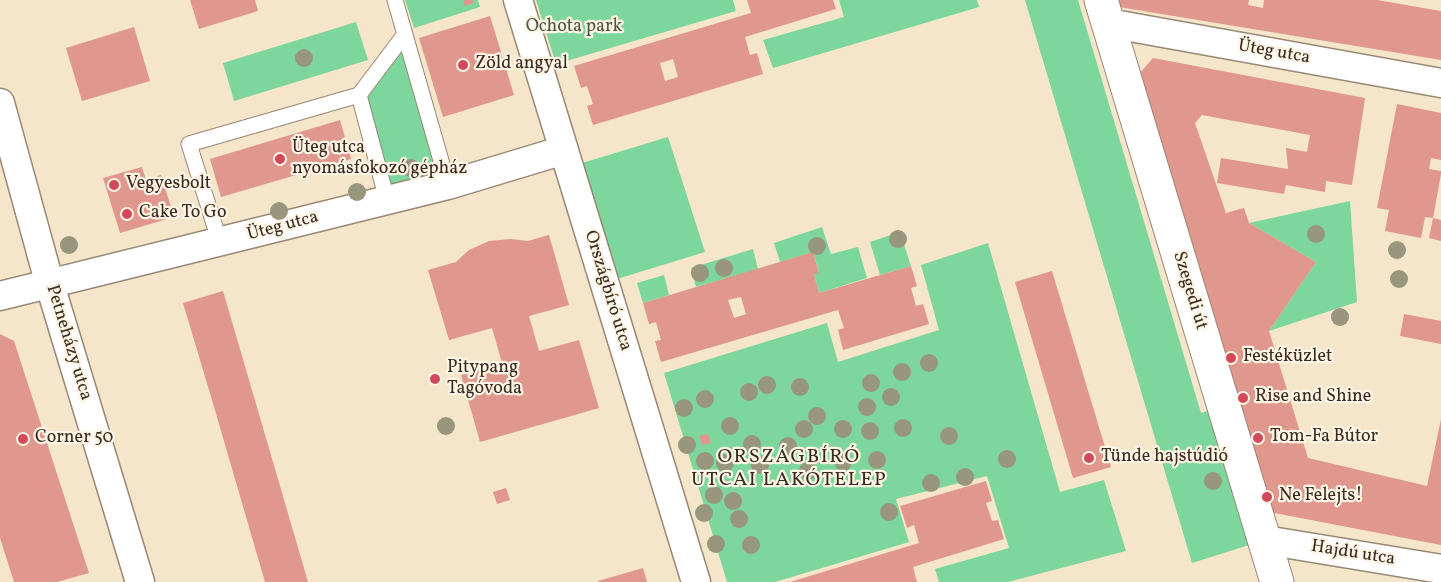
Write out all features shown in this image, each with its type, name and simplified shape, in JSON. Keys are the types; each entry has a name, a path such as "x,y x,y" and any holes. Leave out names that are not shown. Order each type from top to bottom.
{"street":[{"name":"Országbíró utca","path":"518,0 696,582"},
{"name":"Üteg utca","path":"1104,12 1441,83"},
{"name":"Szegedi út","path":"1104,12 1277,582"},
{"name":"Petneházy utca","path":"0,103 50,285 140,582"},
{"name":"Üteg utca","path":"0,296 448,185 564,150"},
{"name":"Hajdú utca","path":"1265,540 1441,569"}],"lane":[{"path":"395,0 448,185"},
{"path":"220,243 189,144 359,95 405,34"},
{"path":"359,95 387,200"}],"green space":[{"path":"405,0 478,0 480,7 414,28"},
{"name":"Ochota park","path":"536,0 733,0 736,11 556,64"},
{"path":"839,0 977,0 979,7 773,68 763,40 844,17"},
{"path":"1025,0 1078,0 1201,413 1224,406 1265,540 1192,563"},
{"path":"356,22 368,60 234,101 223,63"},
{"path":"405,34 448,185 387,200 359,95"},
{"path":"668,137 705,252 604,283 569,167"},
{"path":"1350,201 1357,302 1269,331 1316,262 1249,223"},
{"path":"822,227 831,254 858,247 867,278 819,293 814,274 819,272 813,252 780,262 774,243"},
{"path":"900,232 911,266 880,275 870,242"},
{"path":"988,243 1060,492 1104,480 1126,551 1008,582 939,582 935,569 1009,548 987,476 896,499 909,542 775,582 727,582 664,373 827,323 838,362 939,330 921,265"},
{"path":"753,249 758,269 696,287 691,268"},
{"path":"664,275 669,295 643,303 637,283"}],"building":[{"path":"190,0 255,0 258,11 199,29"},
{"path":"463,0 473,0 474,3 465,6"},
{"path":"747,0 833,0 836,9 745,37 750,55 757,53 763,74 593,125 587,106 593,104 587,86 581,88 574,66 751,13","holes":["673,59 678,77 665,81 660,63"]},
{"path":"1112,0 1249,0 1248,5 1263,8 1264,0 1377,0 1441,11 1441,60 1113,6"},
{"path":"490,16 514,95 443,117 419,38"},
{"path":"134,27 150,81 82,101 66,48"},
{"path":"1153,58 1365,98 1352,185 1326,181 1325,192 1286,185 1284,194 1217,183 1221,158 1288,169 1286,148 1307,152 1310,135 1202,115 1195,123 1226,213 1244,208 1249,223 1316,262 1269,331 1308,458 1427,486 1441,419 1441,545 1264,511 1133,81"},
{"path":"1397,104 1441,113 1441,160 1431,158 1429,169 1441,171 1441,174 1433,218 1425,217 1421,238 1385,231 1389,210 1377,208"},
{"name":"Üteg utca nyomásfokozó gépház","path":"340,120 351,159 221,197 210,159"},
{"path":"142,167 146,180 161,175 174,217 120,233 103,178"},
{"path":"1433,218 1441,220 1441,241 1429,238"},
{"path":"549,235 569,305 529,316 539,351 579,340 599,408 480,442 461,375 502,363 492,328 449,340 428,270 456,262 469,250 489,241 511,239 528,241"},
{"path":"813,252 819,273 814,274 819,293 911,266 917,286 911,288 916,306 923,304 929,324 843,350 838,330 844,328 838,310 661,362 655,341 661,340 656,322 649,324 643,303","holes":["741,297 746,314 734,318 728,300"]},
{"path":"1052,271 1111,467 1073,478 1015,282"},
{"path":"223,291 308,582 265,582 183,303"},
{"path":"1404,314 1441,321 1441,344 1400,336"},
{"name":"Corner 50","path":"0,334 14,341 89,573 57,582 14,582 0,538"},
{"path":"708,434 711,443 702,445 699,436"},
{"path":"986,481 992,501 986,503 992,521 998,520 1004,539 913,567 917,582 790,582 919,543 914,525 907,528 900,506"},
{"path":"506,488 510,500 497,504 493,492"},
{"path":"643,568 647,582 598,582 598,581"}],"place":[{"name":"Zöld angyal","path":"463,65"},
{"name":"Üteg utca nyomásfokozó gépház","path":"280,159"},
{"name":"Vegyesbolt","path":"114,185"},
{"name":"Cake To Go","path":"127,214"},
{"name":"Festéküzlet","path":"1231,358"},
{"name":"Pitypang Tagóvoda","path":"435,379"},
{"name":"Rise and Shine","path":"1243,398"},
{"name":"Tom-Fa Bútor","path":"1258,438"},
{"name":"Corner 50","path":"23,439"},
{"name":"Tünde hajstúdió","path":"1089,458"},
{"name":"Ne Felejts!","path":"1267,497"}],"district":[{"name":"ORSZÁGBÍRÓ UTCAI LAKÓTELEP","path":"789,470"}]}
